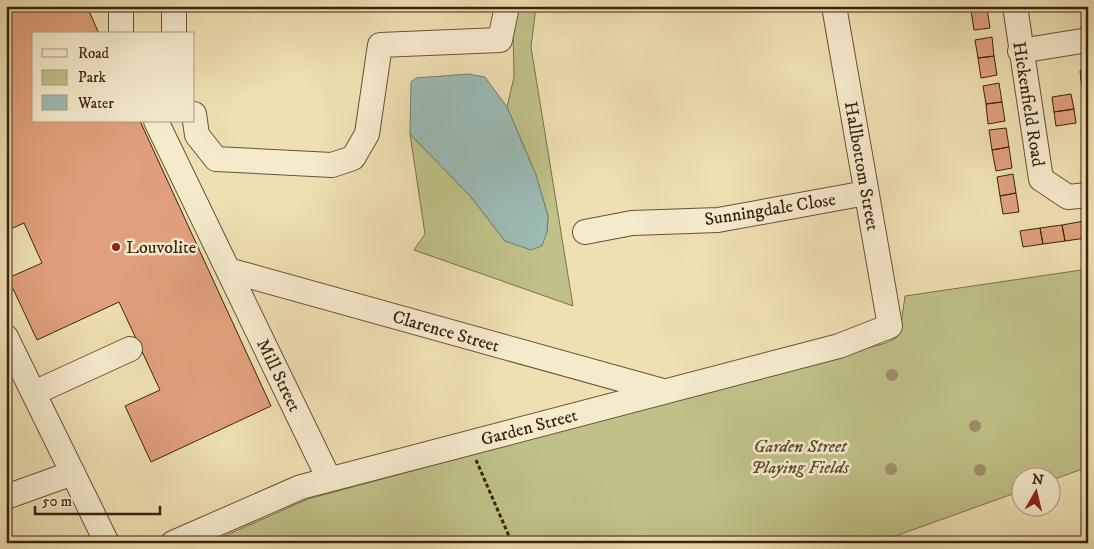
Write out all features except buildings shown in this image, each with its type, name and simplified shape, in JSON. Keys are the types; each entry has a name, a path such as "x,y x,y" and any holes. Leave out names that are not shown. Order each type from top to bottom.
{"street":[{"path":"121,6 121,32"},
{"path":"174,6 174,32"},
{"path":"195,121 197,135 216,159 332,165 353,158 367,134 380,45 500,40 507,6"},
{"name":"Hallbottom Street","path":"834,6 890,326"},
{"name":"Hickenfield Road","path":"1014,6 1042,179 1068,197 1088,194"},
{"path":"1020,51 1088,40"},
{"name":"Mill Street","path":"156,122 329,479"},
{"name":"Sunningdale Close","path":"585,232 632,223 718,220 866,193"},
{"name":"Clarence Street","path":"228,270 665,392"},
{"name":"Garden Street","path":"173,543 302,487 839,346 890,326"},
{"path":"9,349 34,393 107,543"},
{"path":"34,393 130,349"},
{"path":"6,497 73,473"}],"path":[{"path":"469,443 512,543"}],"green space":[{"path":"518,6 536,6 531,47 573,306 414,250 425,234 410,134 471,197 505,241 547,232 548,216 536,175 507,107 514,77 513,31"},
{"name":"Garden Street Playing Fields","path":"1088,269 1088,467 1062,476 1062,466 1012,466 1012,494 876,543 209,543 308,499 886,343 896,338 901,325 905,296"}],"water":[{"path":"468,74 485,77 507,107 536,175 548,216 547,232 542,246 531,250 505,241 471,197 410,134 411,82 416,78"}],"place":[{"name":"Louvolite","path":"116,247"}]}
